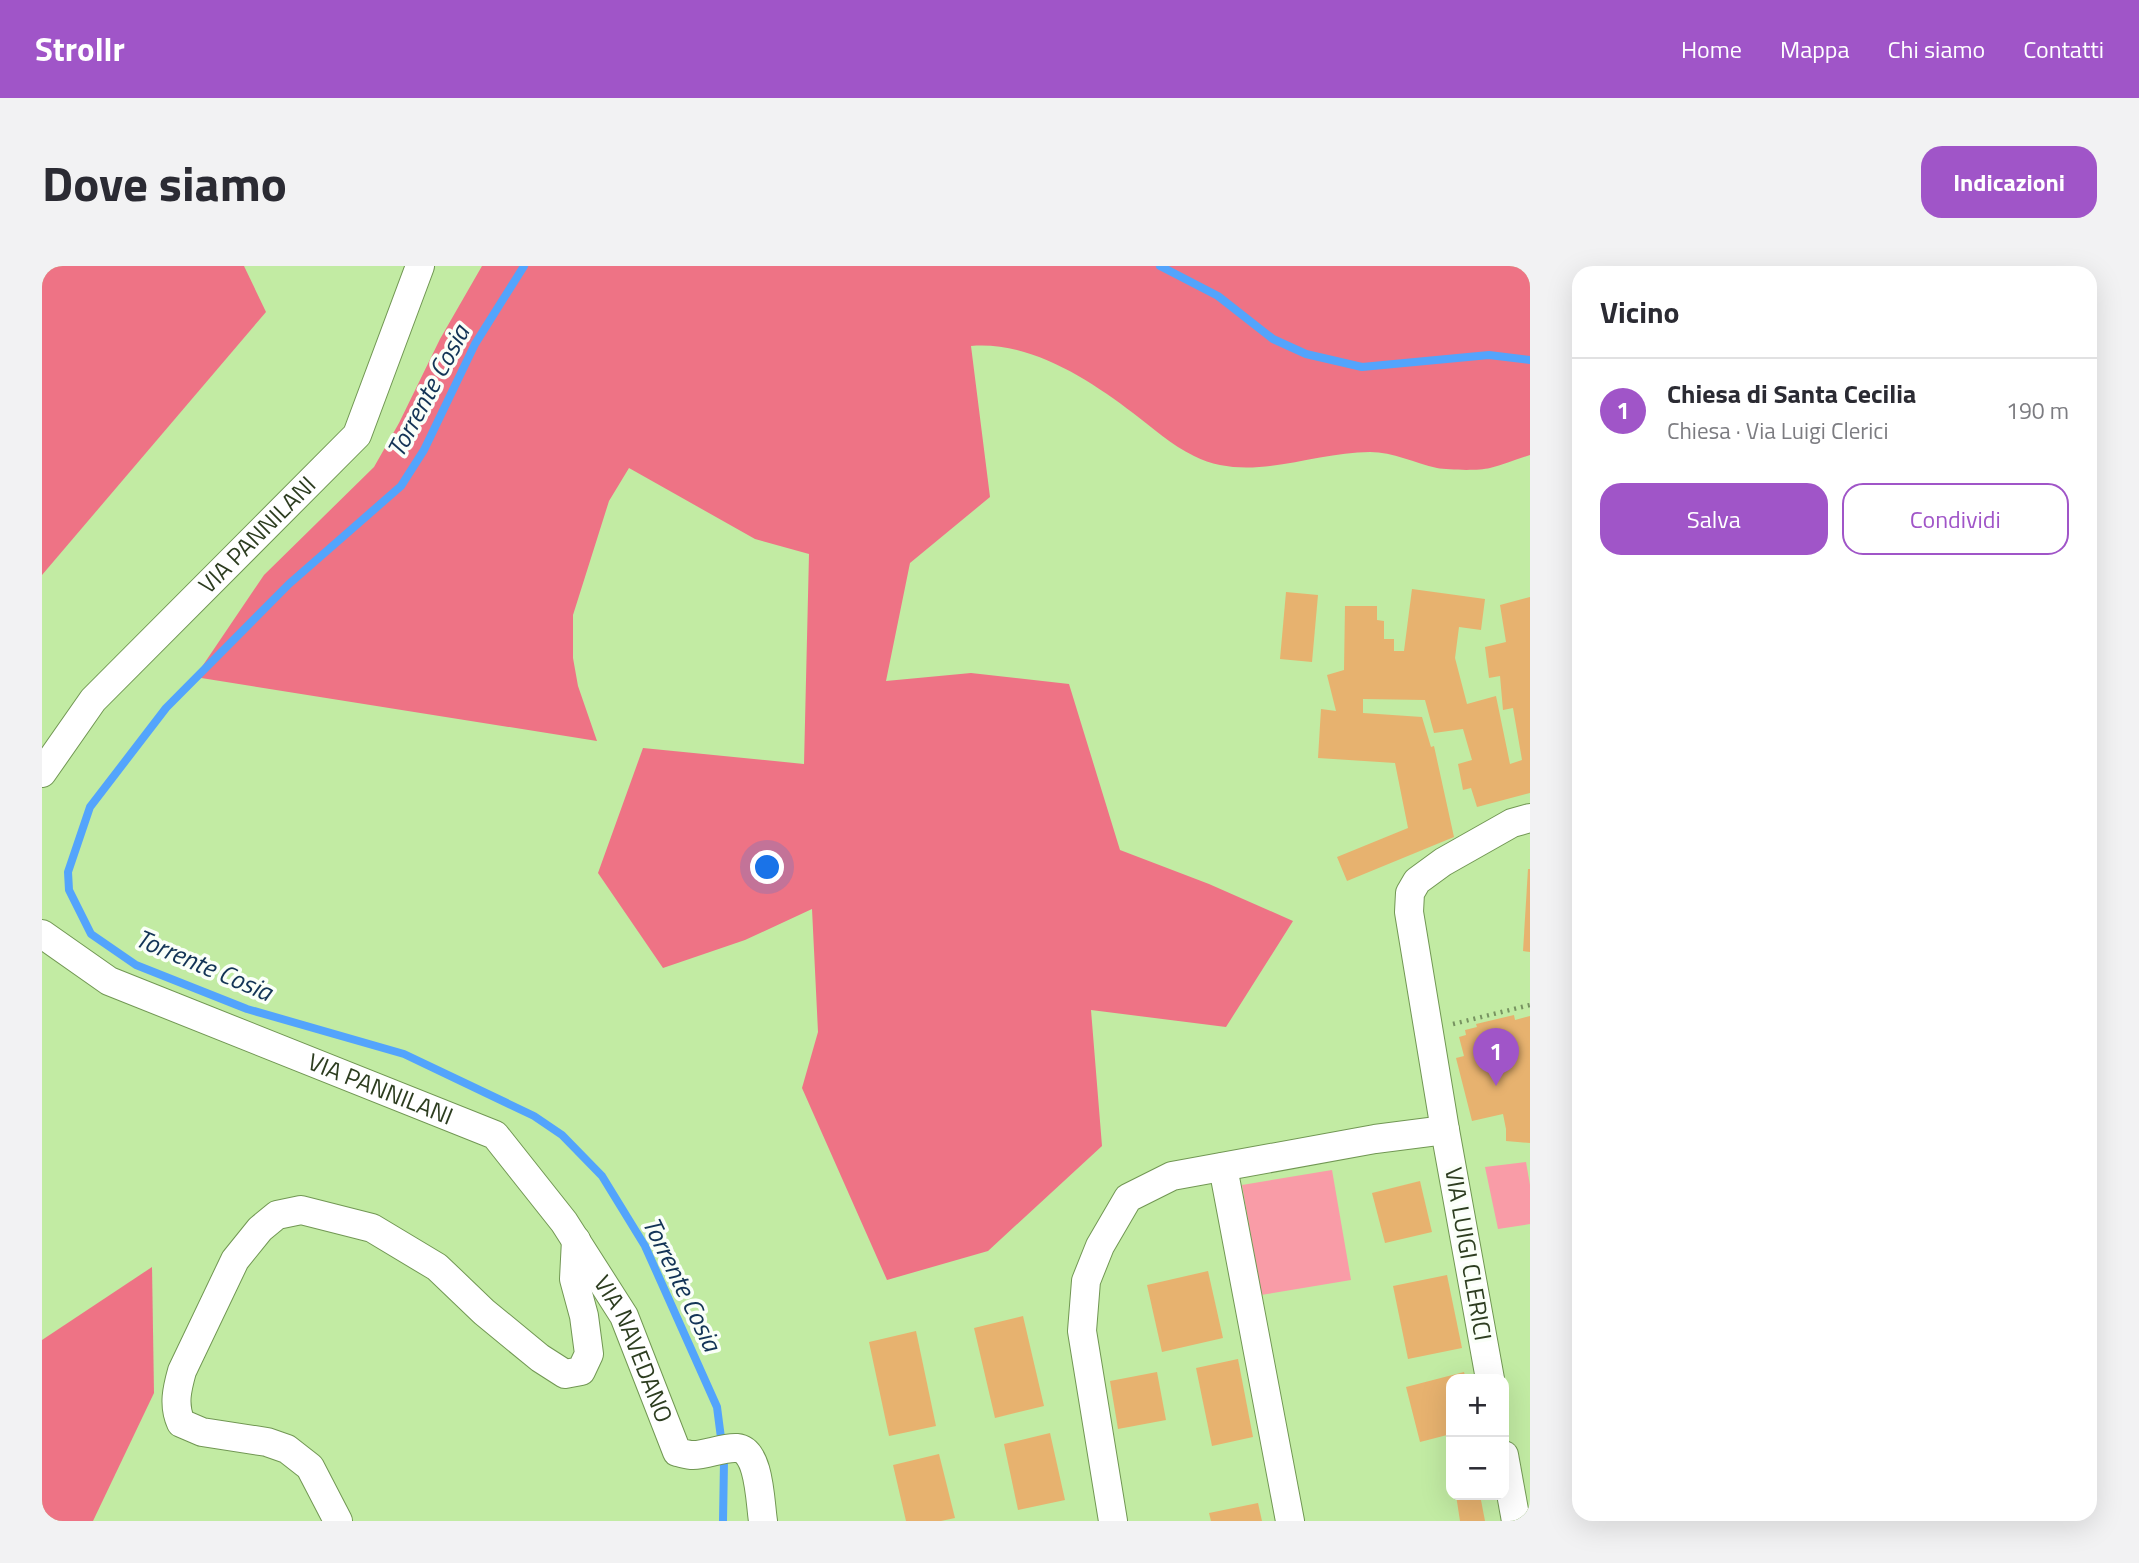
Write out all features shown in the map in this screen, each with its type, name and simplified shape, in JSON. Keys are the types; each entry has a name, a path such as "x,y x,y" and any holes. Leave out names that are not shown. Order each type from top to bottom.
{"street":[{"name":"VIA PANNILANI","path":"42,774 93,700 357,435 419,266"},
{"name":"VIA LUIGI CLERICI","path":"1489,1374 1409,912 1410,893 1417,881 1443,862 1512,823 1530,818"},
{"name":"VIA PANNILANI","path":"42,934 108,981 495,1135"},
{"path":"1113,1521 1082,1331 1086,1281 1100,1246 1128,1198 1172,1176 1375,1139 1445,1130"},
{"name":"VIA NAVEDANO","path":"495,1135 564,1222 624,1316 677,1452 692,1455 737,1448 746,1452 753,1459 763,1521"},
{"path":"1223,1167 1290,1521"},
{"path":"338,1521 310,1467 286,1449 267,1442 202,1432 181,1423 176,1411 177,1390 182,1371 235,1260 260,1229 277,1215 301,1210 372,1227 437,1267 484,1312 540,1358 565,1374 581,1371 589,1354 584,1316 574,1279 576,1240"},
{"path":"1509,1482 1516,1521"}],"path":[{"path":"1475,1018 1530,1005"}],"shaded area":[{"path":"42,266 244,266 266,312 42,575"},
{"path":"482,266 1530,266 1530,455 1485,469 1437,468 1379,452 1348,453 1259,467 1215,464 1178,447 1097,387 1057,365 1015,350 971,346 990,497 910,563 886,681 971,673 1069,684 1120,850 1209,884 1293,921 1226,1027 1091,1010 1102,1146 988,1251 887,1280 802,1088 818,1032 812,909 745,940 663,968 598,873 643,748 804,764 809,554 755,539 629,468 609,501 573,615 573,658 578,686 597,741 195,677 264,575 374,467 440,339"},
{"path":"1526,1162 1530,1185 1530,1224 1498,1229 1485,1167"},
{"path":"1332,1170 1351,1280 1261,1295 1242,1185"},
{"path":"152,1267 154,1393 93,1521 42,1521 42,1340"}],"building":[{"path":"1412,589 1485,599 1481,630 1459,627 1455,658 1467,704 1496,696 1510,764 1522,760 1513,708 1503,710 1500,676 1489,678 1485,647 1506,642 1500,605 1530,597 1530,793 1477,807 1471,788 1463,790 1458,764 1472,760 1463,729 1434,733 1425,700 1363,699 1363,713 1422,717 1431,747 1434,746 1454,837 1347,881 1337,857 1408,828 1395,763 1318,758 1321,709 1336,711 1327,675 1344,670 1345,606 1377,606 1377,620 1384,621 1384,639 1394,639 1394,651 1404,651"},
{"path":"1286,592 1318,595 1312,662 1280,659"},
{"path":"1530,869 1530,952 1523,951"},
{"path":"1514,1015 1515,1020 1530,1016 1530,1143 1506,1141 1503,1114 1472,1121 1456,1058 1464,1056 1459,1037 1466,1035 1465,1030 1477,1027 1476,1024"},
{"path":"1420,1181 1432,1232 1385,1243 1372,1193"},
{"path":"1208,1271 1223,1338 1162,1352 1147,1285"},
{"path":"1447,1275 1462,1348 1408,1359 1393,1286"},
{"path":"1023,1316 1044,1406 995,1418 974,1328"},
{"path":"916,1331 936,1426 889,1436 869,1342"},
{"path":"1238,1359 1253,1437 1212,1446 1196,1368"},
{"path":"1157,1372 1166,1420 1118,1429 1110,1381"},
{"path":"1446,1377 1446,1435 1420,1442 1406,1387"},
{"path":"1050,1433 1065,1500 1018,1510 1004,1444"},
{"path":"939,1454 955,1518 941,1521 906,1521 893,1465"},
{"path":"1457,1500 1481,1500 1485,1521 1460,1521"},
{"path":"1258,1503 1262,1521 1211,1521 1209,1513"}],"waterway":[{"name":"Torrente Cosia","path":"524,266 475,344 424,450 401,486 289,584 166,708 90,807 68,872 69,890 91,934 136,965 247,1009 404,1054 534,1116 562,1135 602,1176 645,1246 717,1407 724,1461 723,1521"},
{"path":"1160,266 1218,296 1273,339 1306,354 1362,367 1489,355 1530,360"}],"place":[{"name":"Chiesa di Santa Cecilia","path":"1496,1086"}]}
